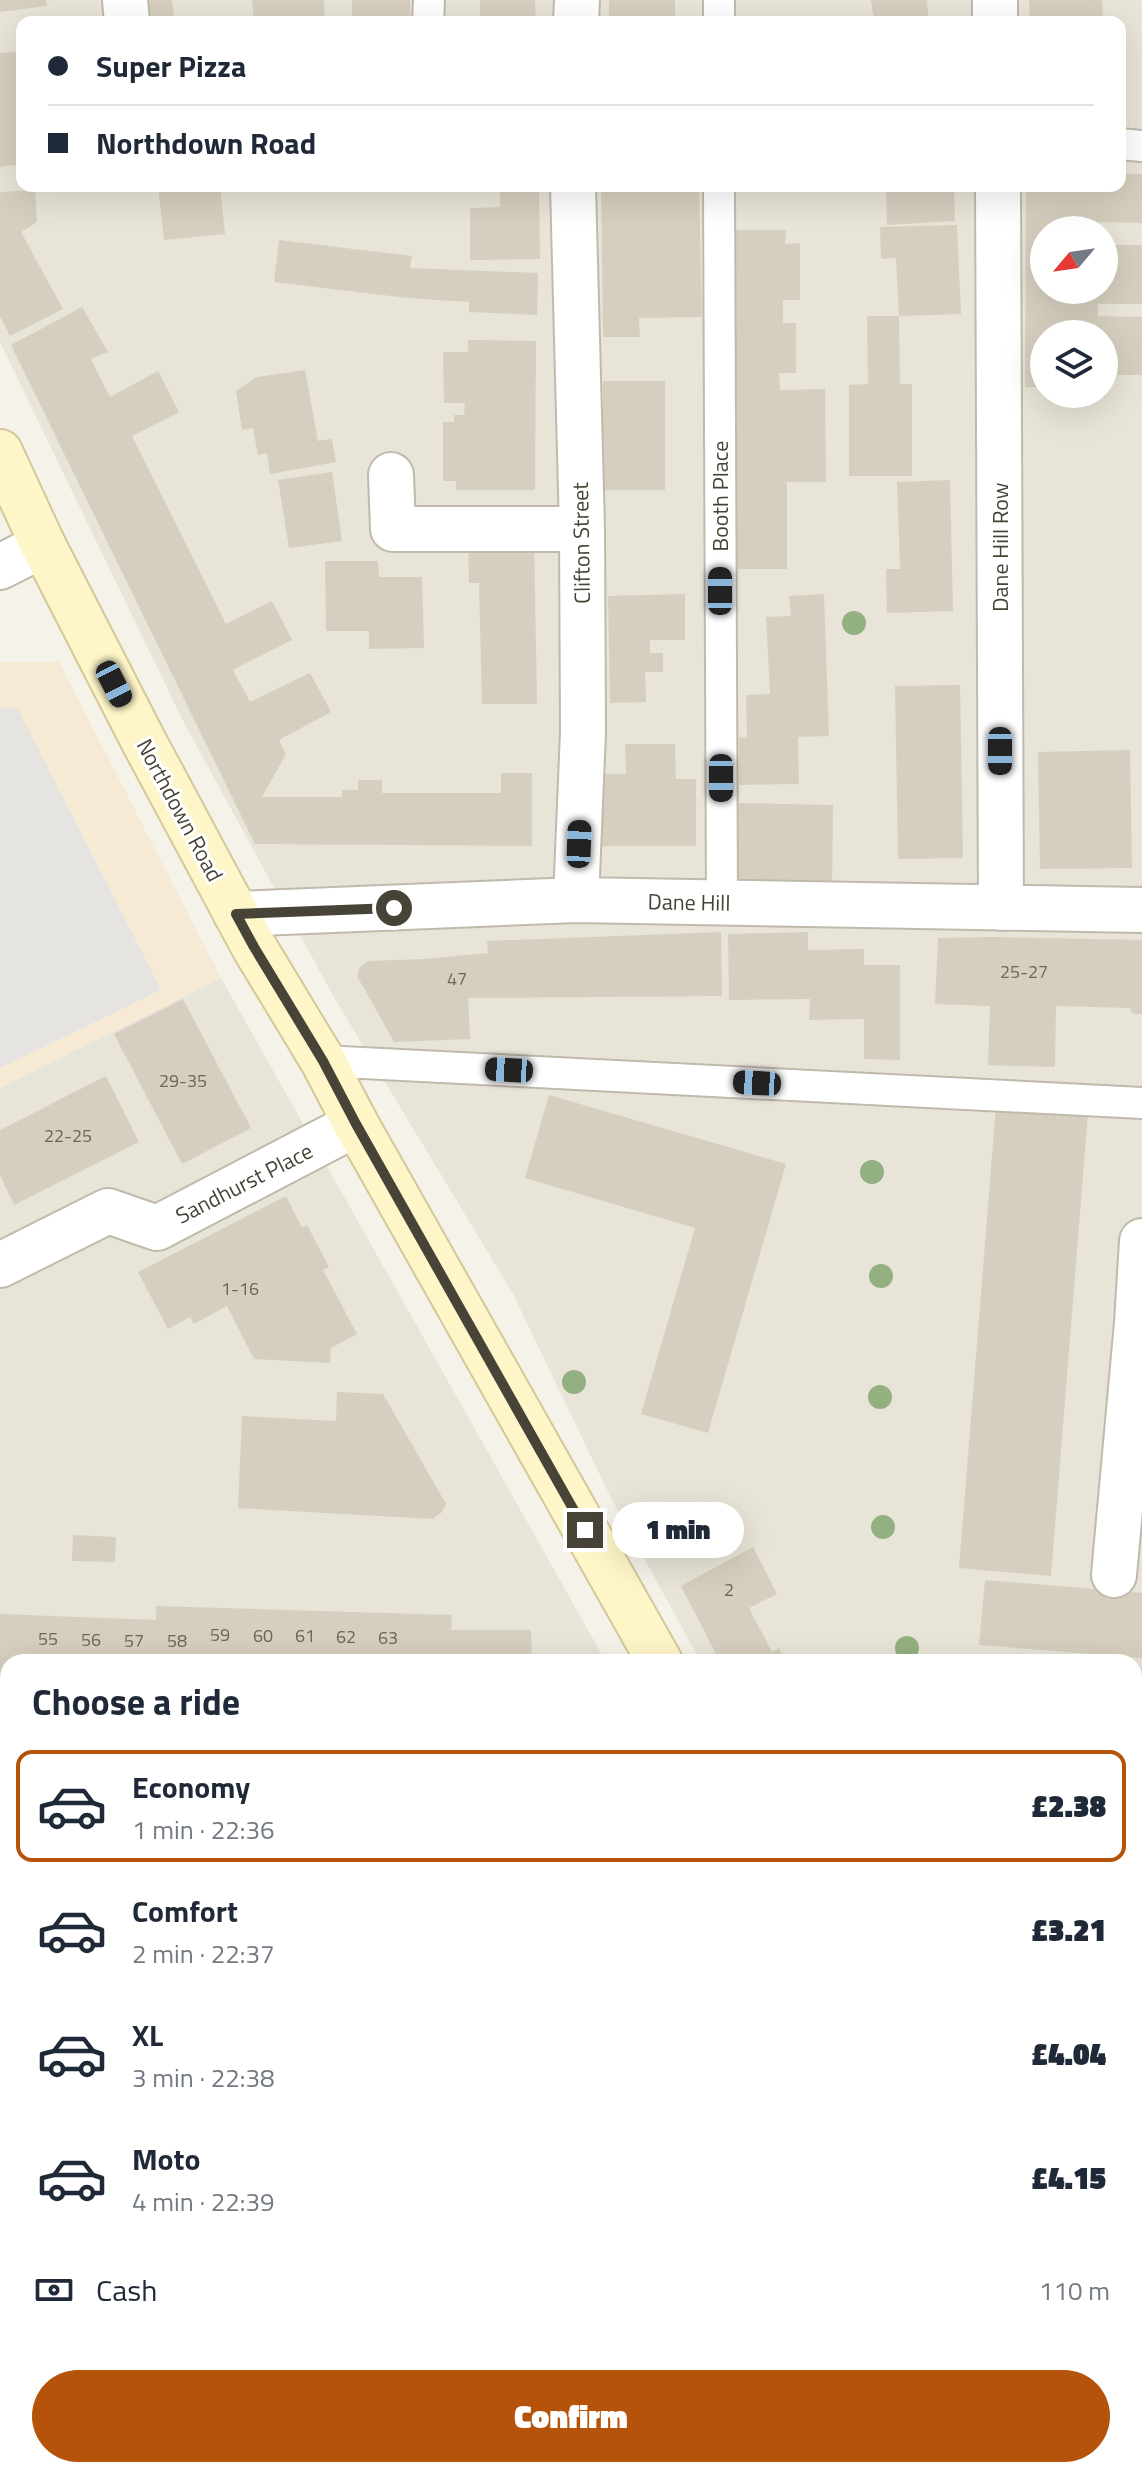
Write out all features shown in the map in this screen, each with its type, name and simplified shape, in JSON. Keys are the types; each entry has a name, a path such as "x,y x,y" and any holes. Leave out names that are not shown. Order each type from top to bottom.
{"main road":[{"name":"Northdown Road","path":"0,452 43,545 236,914 323,1061 655,1654"}],"street":[{"name":"Clifton Street","path":"573,192 582,529 583,732 576,900"},
{"name":"Dane Hill Row","path":"998,192 1001,908"},
{"path":"391,475 393,529 582,529"},
{"path":"0,567 43,545"},
{"name":"Dane Hill","path":"236,914 576,900 1142,910"},
{"name":"Sandhurst Place","path":"0,1265 108,1211 157,1228 356,1124"},
{"path":"1114,1575 1140,1323 1142,1241"}],"lane":[{"name":"Booth Place","path":"719,192 722,903"},
{"path":"323,1061 1142,1103"}],"shaded area":[{"path":"0,0 1142,0 1142,1654 697,1654 611,1498 513,1294 335,999 184,723 0,342"},
{"path":"0,662 59,662 221,978 0,1088"},
{"path":"0,708 18,709 161,990 0,1068"},
{"path":"221,978 601,1654 0,1654 0,1088"}],"building":[{"path":"0,0 46,0 47,6 0,12"},
{"path":"137,0 172,0 174,16 139,16"},
{"path":"252,0 324,0 325,16 253,16"},
{"path":"352,0 410,0 410,16 352,16"},
{"path":"480,0 535,0 536,16 480,16"},
{"path":"609,0 675,0 675,16 609,16"},
{"path":"871,0 927,0 928,16 873,16"},
{"path":"1029,0 1102,0 1103,16 1030,16"},
{"path":"16,52 16,165 0,167 0,53"},
{"path":"1126,174 1142,174 1142,223 1118,223 1118,216 1030,216 1030,304 1098,304 1098,316 1142,317 1142,375 1118,375 1118,320 1030,320 1030,387 1025,387 1026,192 1126,192"},
{"path":"0,192 35,192 37,222 21,232 63,309 10,336 0,316"},
{"path":"159,192 221,192 225,234 164,240"},
{"path":"500,192 539,192 540,259 470,260 470,208 500,207"},
{"path":"601,192 699,192 702,317 639,318 640,337 603,337"},
{"path":"886,192 954,192 955,221 887,225"},
{"path":"957,225 961,314 899,316 896,258 881,259 880,227"},
{"path":"727,230 786,230 785,244 800,243 800,300 783,300 783,323 796,323 796,373 779,373 780,390 825,389 826,482 787,482 787,569 730,569"},
{"path":"279,240 412,256 410,268 538,273 537,315 469,312 469,302 274,282"},
{"path":"1118,245 1142,245 1142,304 1118,304"},
{"path":"82,307 108,352 91,359 110,397 158,371 179,412 132,436 226,624 272,601 292,640 233,670 250,702 310,673 331,712 279,740 286,754 262,797 342,797 342,790 358,790 358,780 382,780 382,793 501,793 501,773 532,773 532,846 255,844 11,345"},
{"path":"867,316 899,316 900,384 912,384 912,476 849,476 849,385 868,384"},
{"path":"468,340 536,341 535,490 456,490 456,481 443,481 443,422 454,422 454,415 464,415 465,403 444,403 443,352 468,352"},
{"path":"305,370 318,441 332,439 336,462 270,474 267,453 258,455 253,428 242,430 236,391 257,377"},
{"path":"603,381 665,381 665,490 603,490"},
{"path":"332,472 342,541 289,548 278,480"},
{"path":"950,480 953,611 887,613 886,569 900,569 897,482"},
{"path":"534,537 537,704 482,704 479,583 469,583 468,538"},
{"path":"325,561 378,561 379,577 422,577 424,648 369,649 369,631 326,631"},
{"path":"685,594 685,640 650,640 650,653 663,653 663,672 645,672 646,702 610,703 608,596"},
{"path":"824,594 829,736 798,737 799,784 739,785 739,737 747,738 746,695 770,694 766,617 791,616 789,596"},
{"path":"960,685 963,858 898,859 895,686"},
{"path":"625,744 675,744 676,779 696,779 696,846 602,846 601,774 626,774"},
{"path":"1130,750 1132,868 1040,869 1038,752"},
{"path":"736,803 833,805 832,890 734,888"},
{"path":"721,932 722,996 468,998 470,1039 394,1042 357,976 360,967 369,961 488,953 487,941"},
{"path":"808,932 808,950 864,949 864,965 900,965 900,1060 864,1059 864,1019 809,1020 810,999 729,1000 728,934"},
{"path":"938,938 1142,940 1142,1014 1133,1014 1130,1008 1056,1006 1055,1067 988,1065 990,1006 935,1004"},
{"path":"183,999 251,1128 182,1164 114,1034"},
{"path":"106,1076 139,1142 14,1205 0,1175 0,1130"},
{"path":"549,1095 786,1164 708,1433 641,1414 695,1228 525,1178"},
{"path":"996,1106 1088,1113 1051,1576 959,1568"},
{"path":"286,1196 302,1228 307,1225 329,1267 323,1270 357,1334 331,1348 330,1363 254,1359 227,1306 194,1324 190,1317 168,1329 138,1272"},
{"path":"337,1392 383,1394 446,1504 442,1512 433,1519 238,1508 242,1416 336,1421"},
{"path":"73,1535 116,1537 115,1562 72,1561"},
{"path":"753,1547 777,1594 749,1608 772,1652 779,1648 782,1654 716,1654 681,1586"},
{"path":"985,1580 1142,1593 1142,1654 1092,1654 979,1645"},
{"path":"156,1606 452,1615 451,1630 531,1630 532,1654 0,1654 0,1614 156,1620"}],"route":[{"path":"394,908 236,914 323,1061 585,1530"}]}
